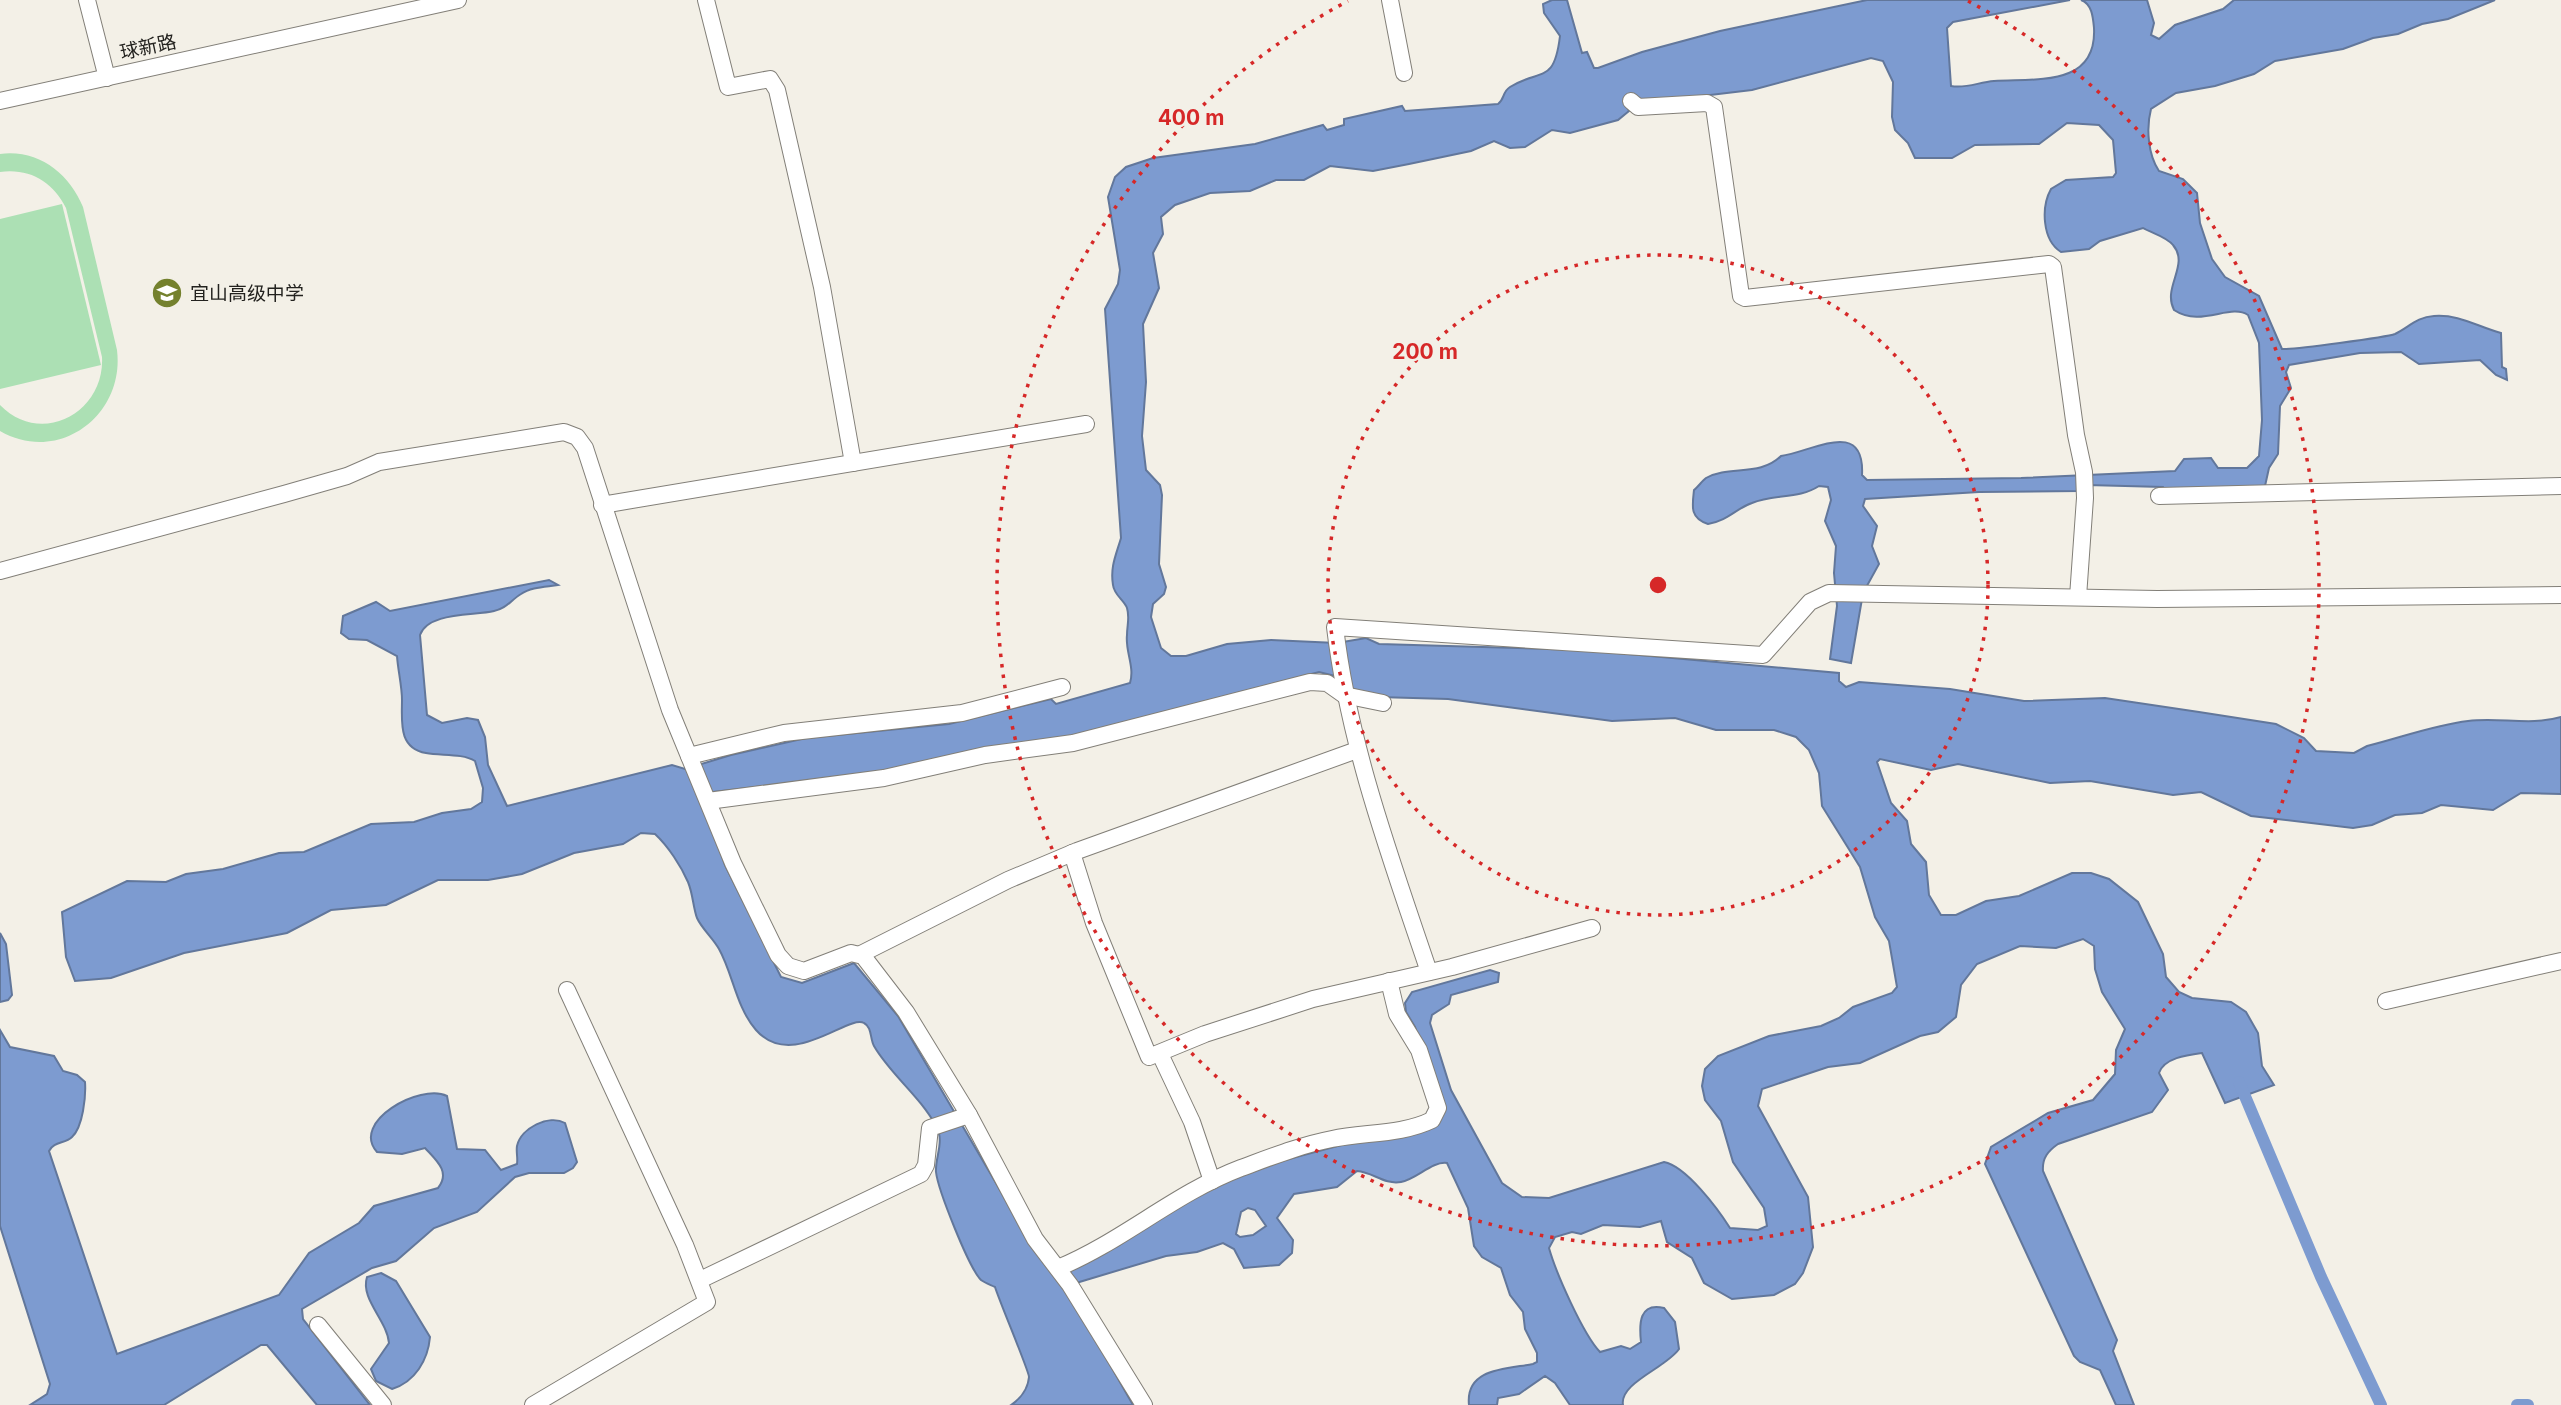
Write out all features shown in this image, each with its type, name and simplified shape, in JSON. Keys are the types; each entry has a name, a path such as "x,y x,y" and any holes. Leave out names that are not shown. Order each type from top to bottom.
{"street":[{"path":"86,0 107,78"},
{"name":"球新路","path":"0,101 458,0"},
{"path":"706,0 728,87 770,79 777,90 822,287 853,463"},
{"path":"1390,0 1405,73"},
{"path":"1630,101 1638,107 1707,103 1714,107 1741,296 1745,298 1919,277 2049,264 2053,267 2076,435 2084,472 2085,498 2078,597"},
{"path":"602,505 1086,424"},
{"path":"0,570 284,494 347,475 379,462 564,432 573,434 583,444 649,652 733,863 784,963 804,971 851,953 861,954 1008,880 1072,853 1357,750"},
{"path":"2159,496 2561,486"},
{"path":"1429,972 1357,750 1343,689 1335,627 1763,655 1810,602 1821,595 1837,592 2078,597 2437,598 2561,594"},
{"path":"707,799 884,778 985,755 1073,743 1310,682 1328,684 1382,703"},
{"path":"690,758 784,733 962,713 1062,687"},
{"path":"1072,853 1094,923 1149,1057 1260,1015 1592,928"},
{"path":"861,954 906,1012 1035,1239 1058,1268 1144,1405"},
{"path":"2386,1001 2561,961"},
{"path":"1058,1268 1119,1238 1165,1207 1212,1181 1315,1143 1400,1130 1435,1118 1438,1108 1419,1050 1398,1014 1389,981"},
{"path":"533,1405 704,1307 707,1297 568,990"},
{"path":"1160,1054 1179,1092 1212,1181"},
{"path":"700,1280 921,1174 926,1165 930,1128 966,1116"},
{"path":"318,1325 383,1405"}],"green space":[{"path":"0,154 27,155 51,166 61,174 77,195 83,207 117,350 117,374 110,395 99,413 84,428 65,437 44,442 22,440 0,431 0,405 16,417 34,423 51,423 68,418 82,408 93,394 100,377 102,357 66,208 54,191 39,179 21,172 0,172"},
{"path":"62,204 101,365 0,389 0,219"}],"water":[{"path":"1552,0 1567,0 1582,53 1587,52 1594,68 1598,68 1642,52 1720,31 1867,0 2070,0 1953,22 1947,28 1951,86 1957,87 1994,81 2044,79 2074,70 2085,61 2092,47 2094,28 2090,8 2081,0 2147,0 2154,23 2151,35 2159,39 2175,25 2223,9 2234,0 2495,0 2448,19 2422,24 2398,34 2373,38 2343,49 2275,61 2254,74 2215,86 2176,93 2151,109 2148,133 2152,157 2159,171 2183,179 2197,193 2200,223 2212,259 2225,277 2259,296 2282,349 2388,336 2423,318 2452,317 2501,333 2502,367 2506,369 2507,380 2496,375 2480,360 2419,364 2401,352 2360,353 2289,365 2286,372 2291,388 2280,406 2278,454 2269,468 2265,486 2164,489 2087,485 2079,491 1979,492 1865,499 1863,506 1877,526 1872,546 1879,564 1863,593 1851,663 1830,659 1837,606 1834,573 1836,546 1825,521 1831,500 1828,487 1819,486 1803,493 1761,500 1708,524 1698,519 1693,507 1694,490 1706,478 1724,472 1754,469 1781,456 1834,442 1846,442 1855,447 1861,457 1862,475 1867,480 2021,478 2175,471 2184,459 2211,458 2218,468 2247,468 2259,456 2262,420 2259,343 2248,315 2233,312 2194,317 2174,310 2171,293 2178,268 2177,253 2167,240 2143,228 2100,241 2089,249 2061,252 2050,240 2045,214 2051,189 2066,180 2113,177 2116,173 2113,140 2099,125 2067,123 2039,144 1975,145 1952,158 1915,158 1908,143 1895,130 1892,117 1893,82 1883,61 1871,58 1752,90 1626,105 1629,111 1618,120 1570,133 1552,130 1525,147 1510,148 1494,141 1471,151 1373,171 1330,166 1304,180 1276,180 1250,191 1210,193 1175,205 1161,217 1163,234 1153,253 1159,288 1143,324 1146,382 1142,436 1146,470 1160,485 1162,495 1159,564 1166,587 1164,594 1153,604 1151,617 1161,648 1171,656 1186,656 1227,644 1271,640 1337,643 1366,638 1379,644 1584,650 1839,673 1839,681 1846,687 1859,682 1950,689 2024,701 2105,698 2276,724 2304,738 2316,751 2354,753 2367,746 2455,723 2480,720 2538,721 2561,717 2561,794 2521,793 2493,810 2441,805 2422,813 2395,815 2372,825 2353,828 2251,816 2201,792 2173,795 2090,781 2050,783 1958,764 1931,770 1880,759 1877,762 1891,803 1907,821 1911,844 1926,862 1929,895 1941,915 1956,915 1986,901 2019,896 2072,873 2091,873 2109,879 2138,902 2163,954 2166,977 2179,992 2192,998 2231,1002 2246,1012 2258,1033 2262,1066 2274,1085 2225,1103 2202,1053 2177,1058 2166,1064 2159,1073 2168,1090 2152,1112 2058,1144 2045,1159 2043,1171 2117,1340 2113,1351 2134,1405 2116,1405 2100,1370 2080,1362 2074,1356 1985,1164 1991,1147 2048,1113 2093,1100 2115,1074 2116,1050 2125,1029 2102,992 2095,969 2094,946 2083,939 2056,948 2020,946 1977,964 1961,985 1956,1017 1938,1032 1920,1036 1860,1063 1828,1067 1762,1089 1758,1106 1808,1197 1813,1247 1803,1273 1795,1284 1774,1295 1732,1299 1704,1283 1692,1258 1667,1242 1661,1221 1640,1227 1603,1225 1581,1234 1572,1232 1555,1237 1549,1248 1558,1272 1578,1318 1600,1352 1621,1346 1630,1349 1641,1342 1642,1316 1650,1308 1664,1308 1675,1322 1679,1349 1628,1390 1623,1405 1570,1405 1555,1383 1545,1376 1519,1394 1498,1398 1497,1405 1469,1405 1469,1393 1480,1377 1500,1369 1533,1364 1537,1362 1537,1353 1525,1329 1523,1312 1510,1295 1501,1268 1482,1257 1474,1246 1468,1208 1447,1163 1436,1165 1401,1182 1389,1182 1357,1171 1337,1187 1294,1194 1277,1218 1293,1240 1292,1253 1279,1265 1244,1268 1234,1249 1223,1243 1197,1252 1166,1256 1076,1283 1068,1270 1118,1246 1202,1191 1255,1168 1349,1143 1426,1130 1439,1106 1405,1003 1412,992 1490,970 1499,973 1498,982 1451,995 1449,1004 1432,1015 1430,1023 1451,1090 1502,1183 1522,1197 1549,1198 1664,1162 1682,1171 1691,1180 1710,1200 1730,1228 1758,1230 1767,1226 1764,1208 1733,1162 1721,1121 1705,1100 1702,1086 1705,1069 1718,1056 1769,1036 1821,1026 1839,1018 1853,1007 1892,993 1897,987 1889,941 1875,917 1860,867 1822,806 1819,773 1809,750 1796,737 1774,730 1716,730 1675,718 1612,721 1448,699 1378,697 1347,687 1335,676 1319,672 1044,743 857,775 713,792 702,796 725,865 781,977 802,983 854,963 898,1016 1010,1207 1062,1280 1133,1405 1011,1405 1025,1390 1028,1372 995,1287 981,1280 976,1273 948,1211 936,1172 940,1137 936,1126 881,1056 864,1023 856,1022 818,1038 786,1045 770,1041 756,1030 739,1001 719,949 697,918 685,876 655,834 641,833 623,844 574,853 522,874 488,880 438,880 386,905 331,910 287,933 184,953 111,978 75,981 66,957 62,912 127,881 166,882 186,874 223,869 279,853 304,852 371,824 414,822 442,813 471,809 482,802 483,788 475,761 458,756 426,753 410,746 406,740 402,725 402,695 397,656 367,640 349,639 341,633 343,616 376,602 390,611 549,580 558,585 525,592 498,610 452,616 432,622 420,635 427,715 442,723 467,718 478,720 485,737 488,765 507,806 672,765 685,769 731,755 806,738 949,724 1051,699 1056,704 1130,683 1128,612 1126,605 1115,592 1112,579 1121,538 1105,309 1118,284 1120,270 1108,197 1115,177 1126,167 1153,158 1255,144 1323,125 1327,130 1344,125 1344,119 1402,106 1405,111 1498,104 1510,87 1544,73 1554,62 1560,36 1544,13 1543,4","holes":["1248,1208 1255,1210 1266,1226 1253,1235 1240,1237 1236,1234 1241,1212"]},
{"path":"0,933 6,944 12,995 8,1000 0,1002"},
{"path":"0,1030 10,1047 54,1056 63,1071 77,1075 85,1082 83,1111 76,1132 49,1151 117,1354 279,1295 309,1253 359,1223 374,1206 438,1188 442,1182 442,1171 425,1148 402,1154 377,1152 371,1140 373,1129 380,1118 406,1100 435,1093 447,1096 457,1149 485,1150 501,1170 517,1164 517,1146 530,1128 551,1120 565,1123 577,1162 564,1173 529,1173 515,1177 477,1212 434,1228 396,1261 372,1268 302,1309 303,1319 370,1405 317,1405 267,1345 261,1345 164,1405 30,1405 47,1394 50,1384 0,1226"},
{"path":"381,1273 396,1281 430,1337 423,1362 414,1376 392,1389 376,1381 371,1369 389,1343 384,1326 370,1301 366,1285 367,1277"}],"waterway":[{"path":"2239,1082 2321,1277 2381,1405"},
{"path":"2517,1405 2528,1405"}],"place":[{"name":"宜山高级中学","path":"167,293"}]}
